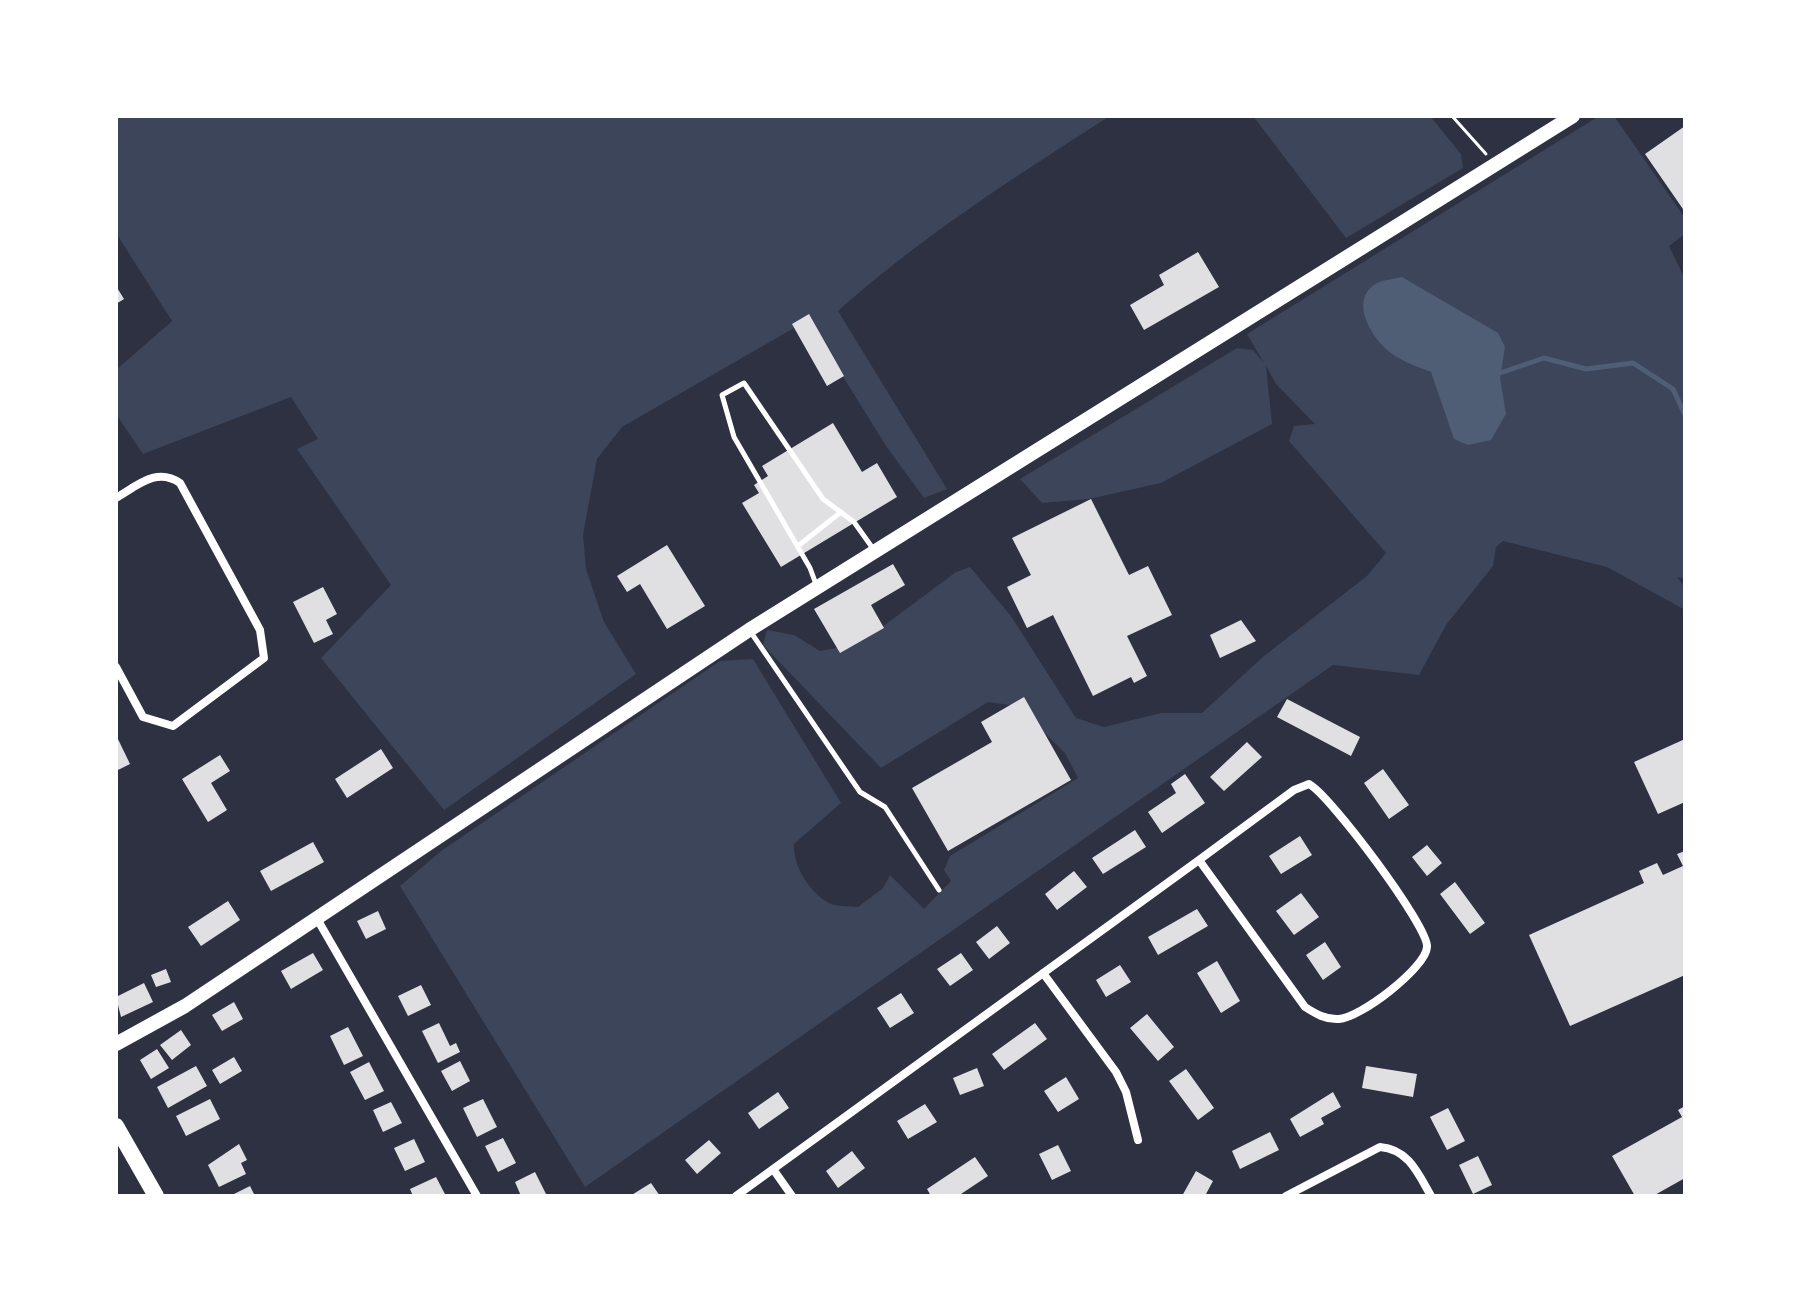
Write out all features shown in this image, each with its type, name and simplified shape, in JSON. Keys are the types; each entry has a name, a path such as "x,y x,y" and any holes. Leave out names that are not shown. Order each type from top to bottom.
{"main road":[{"path":"116,1044 185,1006 749,630 1573,116"},
{"path":"116,1126 156,1196"}],"street":[{"path":"116,498 156,475 169,476 180,483 260,630 264,646 264,658 173,726 143,717 116,667"},
{"path":"736,1196 1294,790 1309,784 1321,792 1366,848 1424,931 1428,946 1425,957 1411,974 1355,1014 1339,1019 1319,1016 1305,1007 1284,981 1199,860"},
{"path":"316,917 477,1196"},
{"path":"1043,973 1116,1072 1126,1092 1138,1140"},
{"path":"1286,1196 1380,1147 1395,1149 1409,1159 1431,1196"},
{"path":"773,1169 792,1196"}],"lane":[{"path":"817,587 798,546 734,437 722,395 744,383 823,499 854,522 874,551"},
{"path":"798,546 841,512"},
{"path":"749,630 860,792 885,807 939,890"}],"path":[{"path":"1452,116 1494,163"}],"shaded area":[{"path":"116,116 1110,116 936,233 838,311 947,489 924,498 886,446 808,320 622,427 597,459 583,535 586,569 604,622 636,674 444,810 321,658 391,585 297,449 318,439 291,397 143,454 116,414 116,370 172,321 116,233"},
{"path":"1253,116 1430,116 1461,154 1463,168 1346,238"},
{"path":"1599,116 1614,116 1685,218 1685,234 1669,246 1685,279 1685,579 1677,577 1685,588 1685,610 1607,567 1503,541 1496,547 1493,566 1446,625 1419,675 1333,665 585,1187 400,886 441,851 720,661 753,659 841,803 794,844 796,860 808,884 830,904 858,907 883,888 890,875 924,909 951,881 944,870 950,856 1078,778 1065,753 1017,706 988,702 881,768 763,645 767,630 794,635 820,651 852,645 878,630 956,572 970,567 1011,616 1076,718 1104,727 1161,713 1202,713 1264,656 1367,576 1386,553 1289,441 1294,426 1315,424 1276,384 1266,366 1272,424 1161,483 1089,499 1042,503 1020,479 1237,348 1253,350 1264,363 1247,334"},
{"path":"1402,277 1498,333 1505,347 1500,378 1506,414 1491,440 1468,445 1454,439 1431,372 1391,353 1371,330 1364,309 1368,290 1379,282"}],"building":[{"path":"1685,126 1685,212 1645,154"},
{"path":"1198,252 1219,287 1144,330 1130,305 1164,285 1159,275"},
{"path":"116,286 124,299 116,304"},
{"path":"809,314 844,376 827,386 792,324"},
{"path":"833,423 862,472 877,463 897,497 781,567 742,503 759,493 754,485 768,476 762,466"},
{"path":"1091,499 1129,575 1148,566 1172,615 1127,636 1147,676 1134,683 1131,677 1093,696 1053,615 1027,628 1007,587 1031,575 1012,538"},
{"path":"667,545 705,606 667,629 640,584 627,592 617,576"},
{"path":"893,564 905,585 871,605 884,628 840,653 814,609"},
{"path":"323,587 337,614 326,620 333,634 314,643 293,602"},
{"path":"1241,620 1256,641 1220,658 1210,635"},
{"path":"1024,697 1071,780 948,851 912,788 992,742 981,722"},
{"path":"1287,699 1360,737 1351,756 1277,717"},
{"path":"116,735 130,764 116,771"},
{"path":"1685,739 1685,802 1658,814 1634,762"},
{"path":"1247,742 1262,757 1224,791 1210,777"},
{"path":"381,749 393,768 347,798 335,779"},
{"path":"220,755 230,771 211,783 227,810 208,822 182,779"},
{"path":"1383,769 1409,805 1389,819 1364,783"},
{"path":"1185,774 1205,803 1162,833 1148,812 1176,793 1171,784"},
{"path":"1135,830 1146,847 1103,874 1092,858"},
{"path":"1300,836 1312,855 1281,874 1269,856"},
{"path":"313,842 324,862 271,891 260,871"},
{"path":"1427,845 1442,863 1427,876 1412,857"},
{"path":"1685,851 1685,975 1570,1026 1529,935 1644,883 1639,871 1657,863 1663,875 1683,866 1677,854"},
{"path":"1074,871 1087,887 1057,910 1045,894"},
{"path":"1455,882 1485,923 1470,934 1440,894"},
{"path":"1301,893 1319,917 1294,935 1276,911"},
{"path":"228,901 240,920 201,946 188,927"},
{"path":"1197,909 1208,926 1158,955 1148,937"},
{"path":"378,911 386,929 366,939 357,921"},
{"path":"997,926 1010,943 989,959 976,942"},
{"path":"1325,942 1341,967 1323,980 1306,955"},
{"path":"313,953 323,970 291,989 281,971"},
{"path":"961,953 973,970 950,986 937,969"},
{"path":"1217,961 1240,1001 1221,1013 1197,973"},
{"path":"1120,965 1131,982 1106,997 1096,980"},
{"path":"166,969 171,982 156,987 151,975"},
{"path":"144,983 153,1002 121,1017 116,997"},
{"path":"421,985 431,1005 408,1016 398,996"},
{"path":"901,993 914,1013 890,1028 877,1008"},
{"path":"234,1002 243,1019 222,1031 212,1015"},
{"path":"1147,1014 1174,1047 1158,1061 1130,1028"},
{"path":"439,1023 450,1046 456,1043 460,1052 438,1063 422,1031"},
{"path":"1035,1023 1047,1039 1004,1070 992,1054"},
{"path":"348,1027 363,1056 344,1065 330,1036"},
{"path":"181,1030 191,1045 172,1060 160,1045"},
{"path":"157,1049 169,1068 151,1079 140,1060"},
{"path":"234,1057 242,1071 220,1084 212,1070"},
{"path":"460,1061 470,1081 452,1091 441,1071"},
{"path":"369,1062 384,1091 365,1100 350,1072"},
{"path":"196,1066 207,1086 168,1108 157,1087"},
{"path":"1366,1066 1417,1074 1413,1097 1362,1088"},
{"path":"977,1068 984,1086 960,1095 953,1078"},
{"path":"1186,1069 1214,1108 1198,1120 1169,1081"},
{"path":"1066,1077 1079,1099 1058,1112 1044,1091"},
{"path":"778,1092 789,1108 759,1129 748,1113"},
{"path":"1333,1092 1341,1107 1321,1118 1324,1124 1300,1137 1290,1119"},
{"path":"210,1099 220,1119 186,1136 176,1116"},
{"path":"483,1099 497,1127 477,1137 463,1108"},
{"path":"391,1102 402,1123 383,1132 373,1110"},
{"path":"925,1104 937,1122 908,1139 897,1121"},
{"path":"1685,1106 1685,1178 1653,1196 1635,1196 1612,1156 1682,1117 1678,1110"},
{"path":"1448,1108 1465,1141 1447,1150 1430,1117"},
{"path":"1270,1132 1279,1150 1240,1169 1232,1151"},
{"path":"503,1138 516,1163 498,1172 485,1146"},
{"path":"414,1139 425,1162 405,1171 394,1148"},
{"path":"709,1140 721,1153 697,1174 685,1160"},
{"path":"239,1144 247,1160 241,1163 246,1174 219,1187 208,1165"},
{"path":"1058,1145 1071,1171 1052,1180 1039,1154"},
{"path":"852,1151 865,1168 838,1188 826,1171"},
{"path":"1478,1156 1492,1185 1473,1194 1459,1165"},
{"path":"975,1157 988,1176 958,1196 931,1196 927,1189"},
{"path":"1196,1171 1213,1181 1206,1194 1210,1196 1182,1196"},
{"path":"535,1172 547,1196 521,1196 515,1182"},
{"path":"436,1177 446,1196 413,1196 410,1189"},
{"path":"651,1183 660,1196 630,1196"},
{"path":"250,1186 255,1196 230,1196"}],"waterway":[{"path":"1500,373 1544,358 1586,369 1633,363 1673,389 1685,415"}]}
